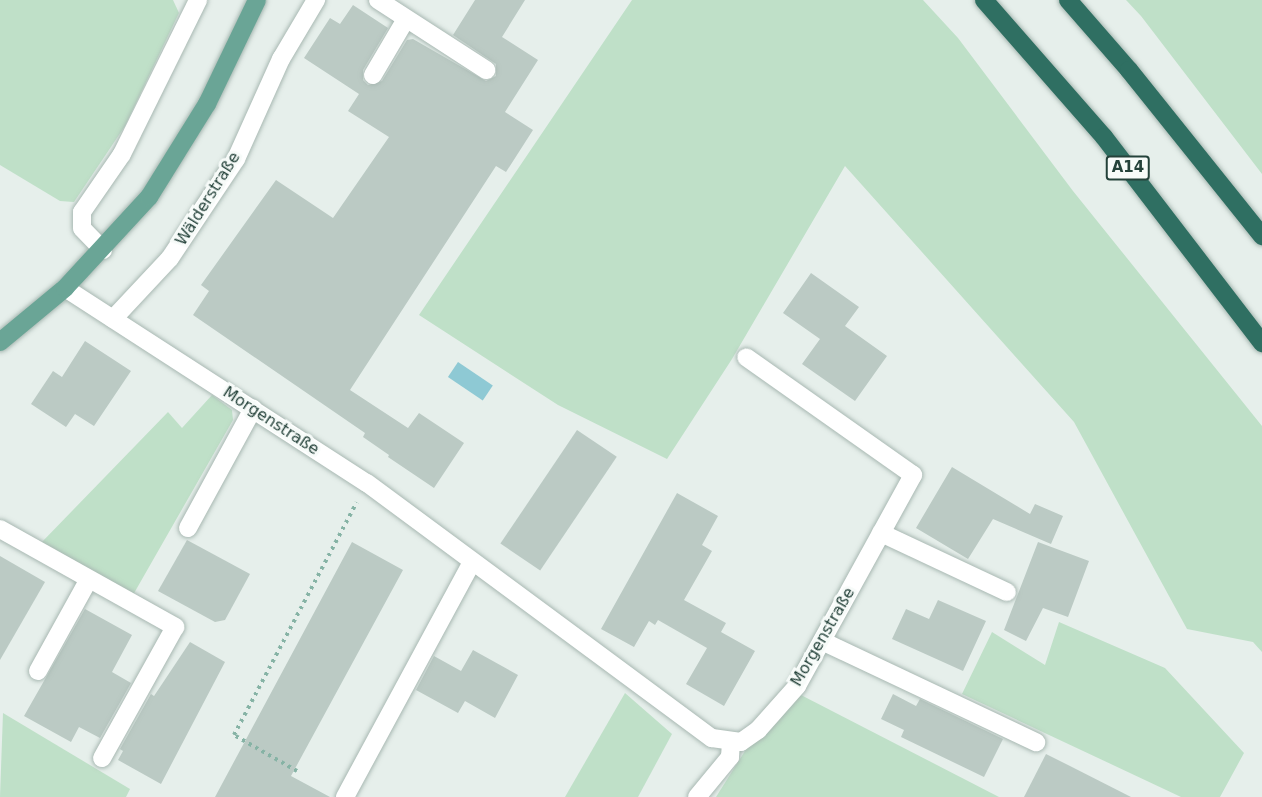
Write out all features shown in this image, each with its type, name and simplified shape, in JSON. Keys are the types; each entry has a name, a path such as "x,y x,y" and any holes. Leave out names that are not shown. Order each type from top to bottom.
{"highway":[{"name":"A14","path":"984,0 1104,137 1262,344"},
{"path":"1068,0 1129,70 1262,237"}],"main road":[{"path":"0,342 65,288 103,250 179,153 257,0"}],"street":[{"path":"103,250 82,228 82,212 122,154 197,0"},
{"name":"Wälderstraße","path":"113,319 170,258 236,159 281,59 316,0"},
{"path":"378,0 486,70"},
{"path":"373,75 406,19"},
{"name":"Morgenstraße","path":"65,288 367,483 712,738 741,742 758,730 797,686 913,475 746,357"},
{"path":"188,528 253,410"},
{"path":"0,529 175,627 102,758"},
{"path":"881,533 1007,592"},
{"path":"345,797 472,562"},
{"path":"38,670 89,579"},
{"path":"822,641 1036,742"},
{"path":"697,797 730,757 730,741"}],"path":[{"path":"297,771 234,735 367,483"}],"green space":[{"path":"0,0 173,0 179,13 125,126 74,202 60,201 0,165"},
{"path":"632,0 923,0 958,38 1073,191 1262,426 1262,652 1253,642 1187,629 1074,422 845,166 732,359 667,459 558,405 419,315"},
{"path":"1126,0 1262,0 1262,174 1141,16"},
{"path":"212,395 232,410 233,420 133,595 41,543 168,412 182,428"},
{"path":"1059,622 1165,668 1244,753 1220,797 1181,797 962,694 992,632 1045,665"},
{"path":"625,693 672,734 638,797 565,797"},
{"path":"799,694 999,797 716,797 750,743"},
{"path":"3,713 130,789 126,797 0,797"}],"water":[{"path":"458,362 493,385 483,400 448,377"}],"building":[{"path":"475,0 525,0 502,37 538,60 505,112 533,130 506,172 496,166 350,390 408,428 419,413 464,443 434,488 388,457 389,455 363,437 365,433 193,315 209,291 201,285 276,180 333,218 389,137 348,111 359,94 304,58 330,18 340,24 353,5 388,28 363,70 363,80 368,85 382,81 407,40 413,39 486,81 496,76 496,64 453,35"},
{"path":"811,273 859,307 845,326 887,356 855,401 802,364 820,339 783,313"},
{"path":"85,341 131,371 94,426 75,414 66,427 31,404 53,371 62,377"},
{"path":"577,430 617,457 540,570 500,544"},
{"path":"952,467 1030,514 1035,504 1063,516 1051,544 993,519 968,559 916,528"},
{"path":"677,493 718,516 702,545 712,551 684,600 726,623 721,632 755,651 724,706 686,684 707,648 658,620 655,625 649,621 634,647 601,629"},
{"path":"187,540 250,574 225,620 215,622 158,591"},
{"path":"352,542 403,570 291,776 330,797 215,797"},
{"path":"1038,542 1089,561 1068,617 1043,608 1026,641 1004,630"},
{"path":"0,556 45,582 0,660"},
{"path":"938,600 986,621 963,671 892,639 906,609 929,619"},
{"path":"85,609 132,635 112,672 131,683 100,738 79,727 71,742 24,716"},
{"path":"190,642 225,662 161,784 118,760 123,751 120,749 151,694 154,696"},
{"path":"473,650 518,675 495,718 465,701 458,713 416,690 434,656 461,671"},
{"path":"893,694 916,706 920,699 1003,739 984,777 901,737 904,730 881,719"},
{"path":"1046,754 1070,766 1131,797 1024,797"}]}
